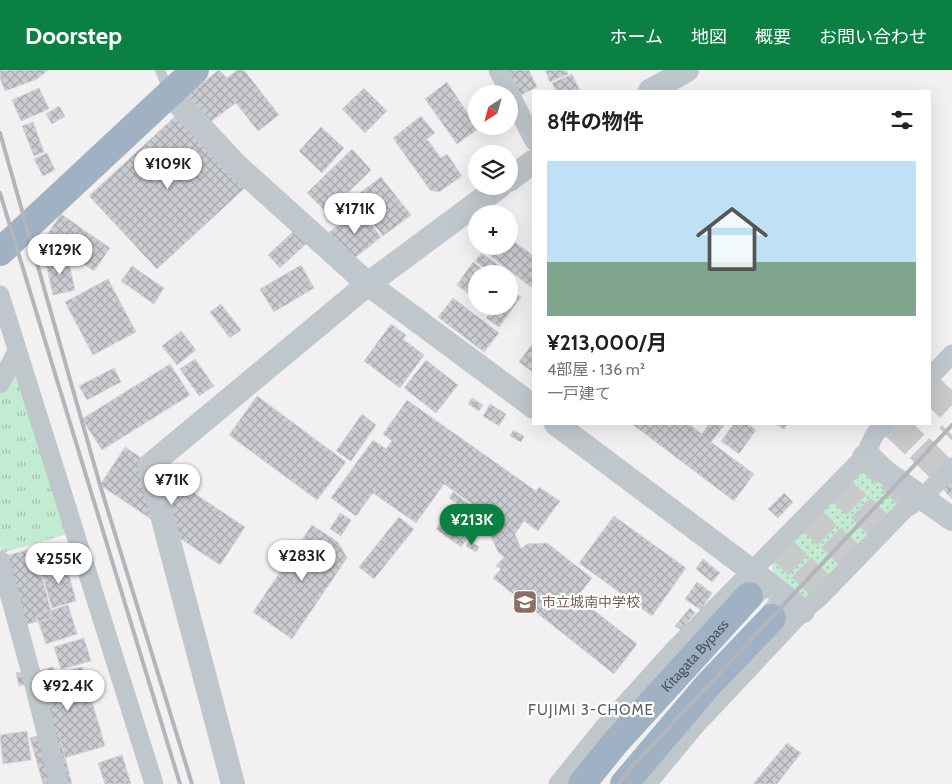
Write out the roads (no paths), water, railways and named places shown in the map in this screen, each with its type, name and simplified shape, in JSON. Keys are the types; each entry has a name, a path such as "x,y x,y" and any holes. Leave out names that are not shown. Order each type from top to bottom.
{"highway":[{"path":"0,252 165,81 195,70"},
{"name":"Kitagata Bypass","path":"582,784 751,583"},
{"path":"624,784 701,693 772,618"}],"street":[{"path":"498,70 532,137"},
{"path":"652,90 686,70"},
{"path":"165,81 236,165 368,284 532,406"},
{"path":"518,173 532,163"},
{"path":"233,784 149,466 368,284 488,195"},
{"path":"0,295 154,784"},
{"path":"0,384 17,351"},
{"path":"931,376 952,354"},
{"path":"557,425 751,583 803,611"},
{"path":"558,784 605,726 671,653 751,583 864,457 875,434 884,425"},
{"path":"864,457 952,519"},
{"path":"647,784 696,725 803,611 819,598 905,509 923,497 952,467"},
{"path":"0,560 59,784"}],"tunnel":[{"path":"931,407 952,385"},
{"path":"749,596 914,425"},
{"path":"772,617 952,435"}],"railway":[{"path":"0,133 100,485 192,784"},
{"path":"0,193 180,784"},
{"path":"618,784 952,425"}],"place":[{"name":"市立城南中学校","path":"525,602"}],"district":[{"name":"FUJIMI 3-CHOME","path":"591,710"}]}
